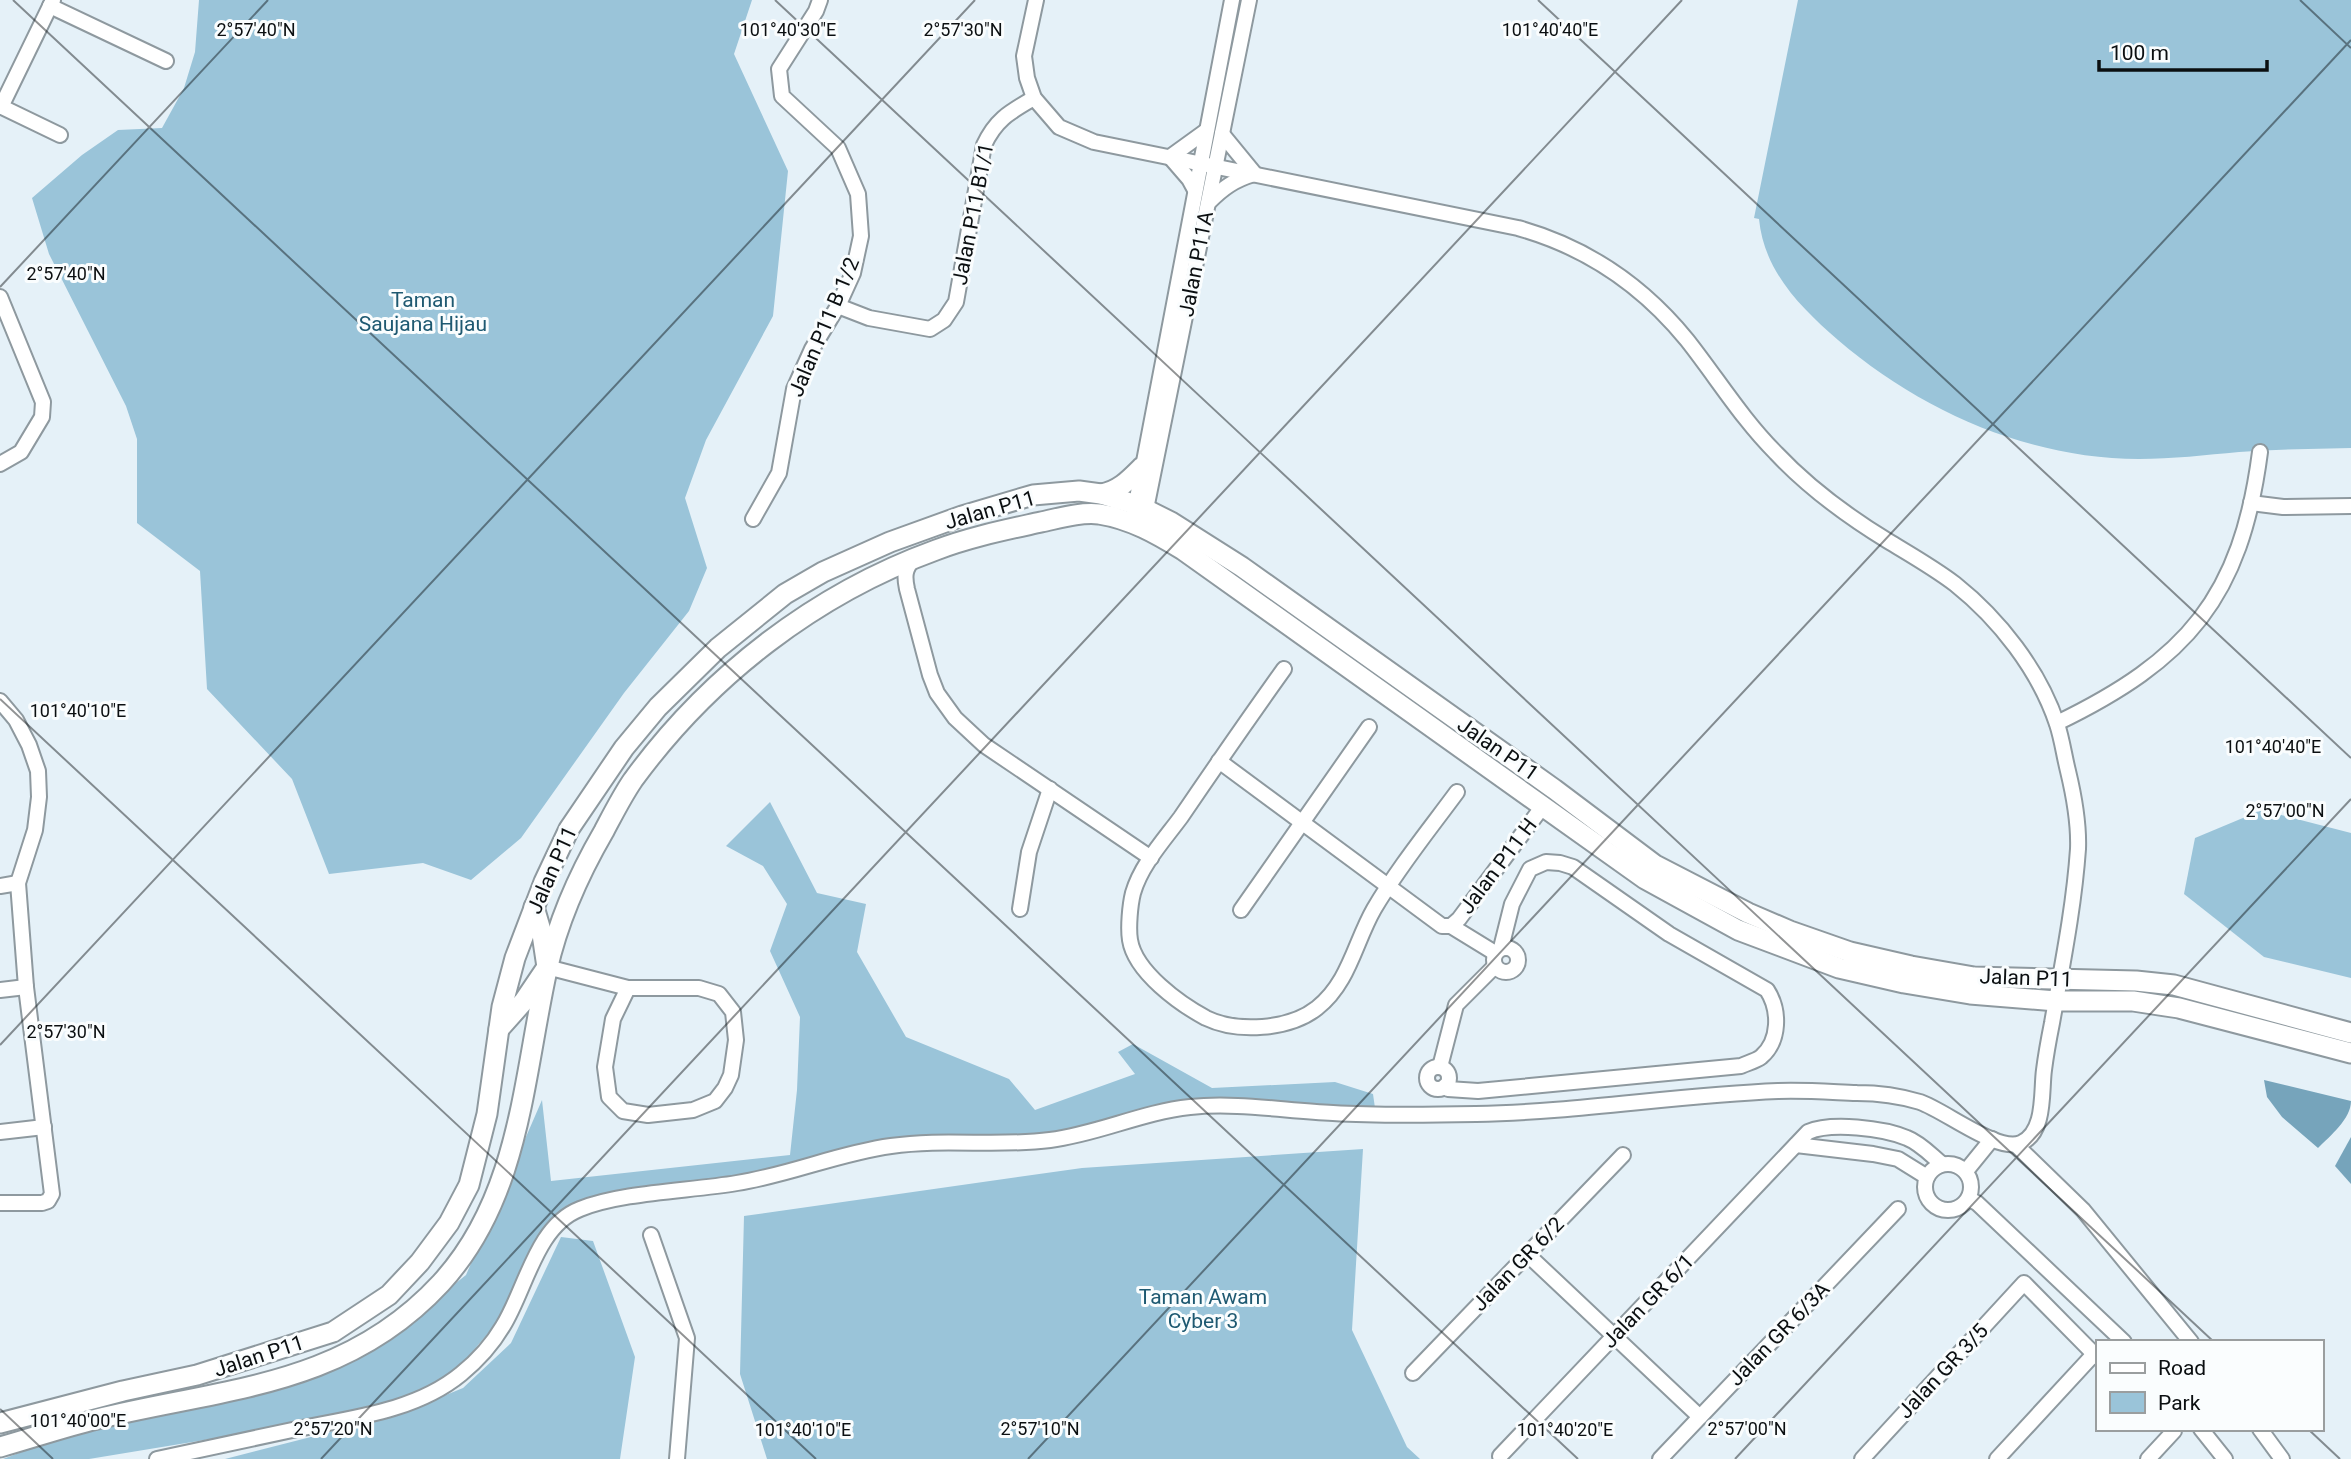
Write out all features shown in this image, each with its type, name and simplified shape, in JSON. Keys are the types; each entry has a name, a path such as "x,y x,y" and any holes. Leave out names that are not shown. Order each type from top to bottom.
{"main road":[{"path":"1101,494 1122,486 1142,467"},
{"name":"Jalan P11","path":"0,1423 123,1391 197,1376 333,1332 389,1295 420,1262 449,1223 469,1185 487,1114 499,1030 515,958 534,907 569,829 624,748 658,707 709,656 785,594 823,572 890,542 962,516 1033,495 1079,491 1101,494 1242,567 1533,774 1655,865 1748,913 1790,931 1850,952 1975,977 2136,981 2174,985 2351,1033"},
{"name":"Jalan P11","path":"0,1447 96,1419 250,1388 302,1373 380,1336 409,1315 472,1246 494,1201 518,1126 548,967 559,927 585,863 631,783 679,723 729,673 834,597 871,577 969,537 1077,514 1139,516 1645,879 1738,930 1839,968 1904,983 1970,995 2056,1001 2133,1001 2179,1008 2351,1053"},
{"path":"1533,774 1543,806 1577,806"},
{"path":"499,1030 548,967 534,907"},
{"path":"180,1402 167,1397 165,1390 197,1376"},
{"path":"123,1391 139,1391 145,1394 147,1403 140,1410"}],"street":[{"name":"Jalan P11 B 1/2","path":"753,519 779,474 794,389 853,273 861,236 858,194 838,148 782,96 779,69 816,11 820,0"},
{"path":"1036,0 1024,56 1027,78 1034,98 1059,127 1094,142 1533,232 1601,263 1628,281 1660,310 1686,339 1747,421 1777,455 1810,486 1843,512 1944,576 1995,621 2025,661 2057,723 2075,798 2078,843 2060,979 2042,1081 2039,1117 2030,1135 2016,1145"},
{"name":"Jalan P11A","path":"1139,516 1142,467 1232,0"},
{"name":"Jalan P11A","path":"1139,516 1209,202 1249,0"},
{"path":"60,135 1,106 52,3 166,61"},
{"name":"Jalan P11 B1/1","path":"838,306 869,318 930,329 944,320 956,302 984,145 992,128 1005,115 1034,98"},
{"path":"1170,157 1206,131"},
{"path":"1222,134 1255,174"},
{"path":"1170,157 1195,190"},
{"path":"1209,202 1236,179 1255,174"},
{"path":"0,297 43,402 42,417 21,452 0,464"},
{"path":"2057,723 2094,705 2140,676 2196,627 2230,570 2240,545 2260,452"},
{"path":"2251,503 2283,507 2351,506"},
{"path":"914,558 906,568 904,576 907,589 930,675 937,693 954,718 984,745 1152,858"},
{"path":"871,577 883,577 907,589"},
{"path":"1284,669 1152,858 1133,894 1130,942 1144,967 1169,995 1216,1023 1239,1027 1299,1019 1317,1009 1334,993 1345,975 1364,929 1388,887 1457,792"},
{"path":"0,701 16,720 38,771 35,830 18,883 26,987 52,1194 42,1203 0,1203"},
{"path":"1241,910 1369,727"},
{"path":"1219,761 1442,926 1451,926 1497,956"},
{"path":"1020,909 1029,852 1050,789"},
{"name":"Jalan P11 H","path":"1451,926 1543,806"},
{"path":"1546,862 1573,867 1669,934 1767,990 1774,1001 1776,1022 1772,1045 1759,1059 1741,1066 1478,1091 1448,1089 1445,1086 1437,1088 1428,1081 1429,1072 1440,1067 1456,1004 1497,956 1512,904 1530,869 1546,862"},
{"path":"0,886 18,883"},
{"path":"548,967 628,988 699,988 719,994 733,1012 736,1040 731,1075 715,1101 693,1110 648,1115 623,1111 609,1097 605,1068 613,1019 628,988"},
{"path":"0,990 26,987"},
{"path":"158,1459 375,1413 421,1398 458,1377 479,1357 504,1325 548,1235 558,1222 575,1210 631,1197 743,1182 881,1147 925,1143 1038,1142 1078,1136 1160,1112 1189,1107 1216,1106 1342,1114 1482,1114 1563,1110 1778,1091 1877,1093 1924,1103 1992,1139 2016,1145 2083,1210 2189,1340"},
{"name":"Jalan GR 6/1","path":"1500,1456 1808,1132 1819,1127 1838,1126 1905,1137"},
{"path":"0,1132 44,1127"},
{"path":"1898,1159 1905,1137 1916,1142 1942,1164"},
{"path":"1966,1171 1992,1139"},
{"path":"1796,1145 1898,1159 1927,1177"},
{"name":"Jalan GR 6/2","path":"1413,1373 1623,1155"},
{"path":"1942,1164 1955,1164 1966,1171 1972,1184 1969,1199 1956,1209 1934,1206 1926,1192 1927,1177 1942,1164"},
{"path":"1969,1199 1977,1203 2122,1340"},
{"name":"Jalan GR 6/3A","path":"1660,1459 1899,1209"},
{"path":"651,1235 687,1338 677,1459"},
{"path":"1527,1254 1700,1417"},
{"name":"Jalan GR 3/5","path":"1862,1459 2024,1283 2096,1355"},
{"path":"1997,1459 2096,1355"},
{"path":"2148,1459 2172,1431"},
{"path":"2203,1431 2225,1459"},
{"path":"2261,1431 2282,1459"},
{"path":"208,1459 228,1444"}],"green space":[{"name":"Taman Saujana Hijau","path":"199,0 752,0 734,54 788,171 773,316 706,440 685,498 707,568 689,611 624,693 521,838 471,880 423,863 329,874 292,779 207,689 200,571 137,523 137,439 126,406 49,254 32,198 82,155 118,130 162,128 184,88 195,52"},
{"path":"1798,0 2351,0 2351,448 2267,450 2139,459 2098,457 2057,450 2017,440 1941,409 1905,389 1838,340 1786,287 1768,255 1759,219 1754,218"},
{"path":"770,802 817,893 866,904 857,952 906,1037 1009,1079 1035,1110 1135,1074 1118,1052 1133,1044 1212,1088 1335,1082 1373,1094 1375,1108 1183,1102 1079,1131 982,1138 600,1198 550,1222 497,1323 454,1373 385,1406 289,1426 89,1459 3,1459 75,1432 378,1345 466,1275 542,1100 551,1181 790,1155 797,1090 800,1017 770,951 787,904 763,866 726,846"},
{"path":"2262,810 2351,833 2351,978 2264,957 2184,894 2195,838"},
{"name":"Taman Awam Cyber 3","path":"1363,1149 1352,1330 1407,1447 1420,1459 767,1459 740,1374 744,1216 1082,1168"},
{"path":"561,1237 593,1241 635,1357 620,1459 225,1459 397,1415 463,1388 511,1343"}],"shaded area":[{"path":"2264,1080 2351,1101 2348,1114 2318,1148 2282,1117 2267,1097"},
{"path":"2351,1137 2351,1184 2335,1166"}]}
